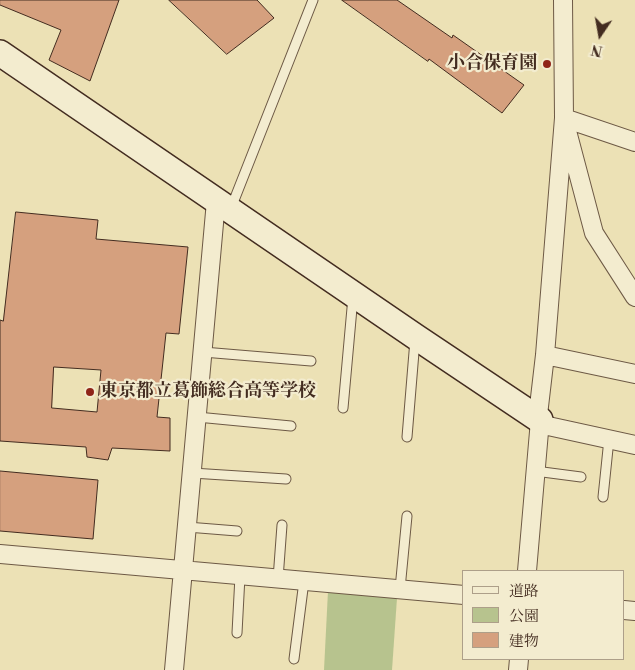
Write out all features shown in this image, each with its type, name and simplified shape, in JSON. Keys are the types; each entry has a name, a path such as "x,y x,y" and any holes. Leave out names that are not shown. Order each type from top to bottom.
{"street":[{"path":"526,570 564,118 563,0"},
{"path":"0,53 539,422 635,445"},
{"path":"564,118 635,142"},
{"path":"564,118 594,233 635,298"},
{"path":"174,670 203,352 223,206"},
{"path":"545,355 635,374"},
{"path":"0,554 462,595"}],"lane":[{"path":"223,206 313,0"},
{"path":"343,408 353,294"},
{"path":"407,437 416,337"},
{"path":"203,352 311,360"},
{"path":"197,417 291,426"},
{"path":"603,497 609,439"},
{"path":"535,471 581,477"},
{"path":"192,473 286,479"},
{"path":"400,589 407,516"},
{"path":"278,579 282,525"},
{"path":"187,527 237,532"},
{"path":"237,633 240,576"},
{"path":"294,660 304,581"}],"green space":[{"path":"328,591 397,598 392,670 324,670"}],"building":[{"path":"0,0 119,0 90,81 49,60 61,30 0,5"},
{"path":"169,0 257,0 274,18 227,54"},
{"path":"342,0 397,0 452,38 453,35 524,85 502,113 429,59 428,61"},
{"path":"16,212 98,220 96,239 188,247 179,334 166,333 157,417 170,418 170,451 112,448 108,460 87,457 86,447 0,441 0,320 3,321","holes":["54,367 101,370 97,412 52,408"]},
{"path":"0,471 98,480 93,539 0,531"}],"place":[{"name":"小合保育園","path":"547,64"},
{"name":"東京都立葛飾総合高等学校","path":"90,392"}]}
